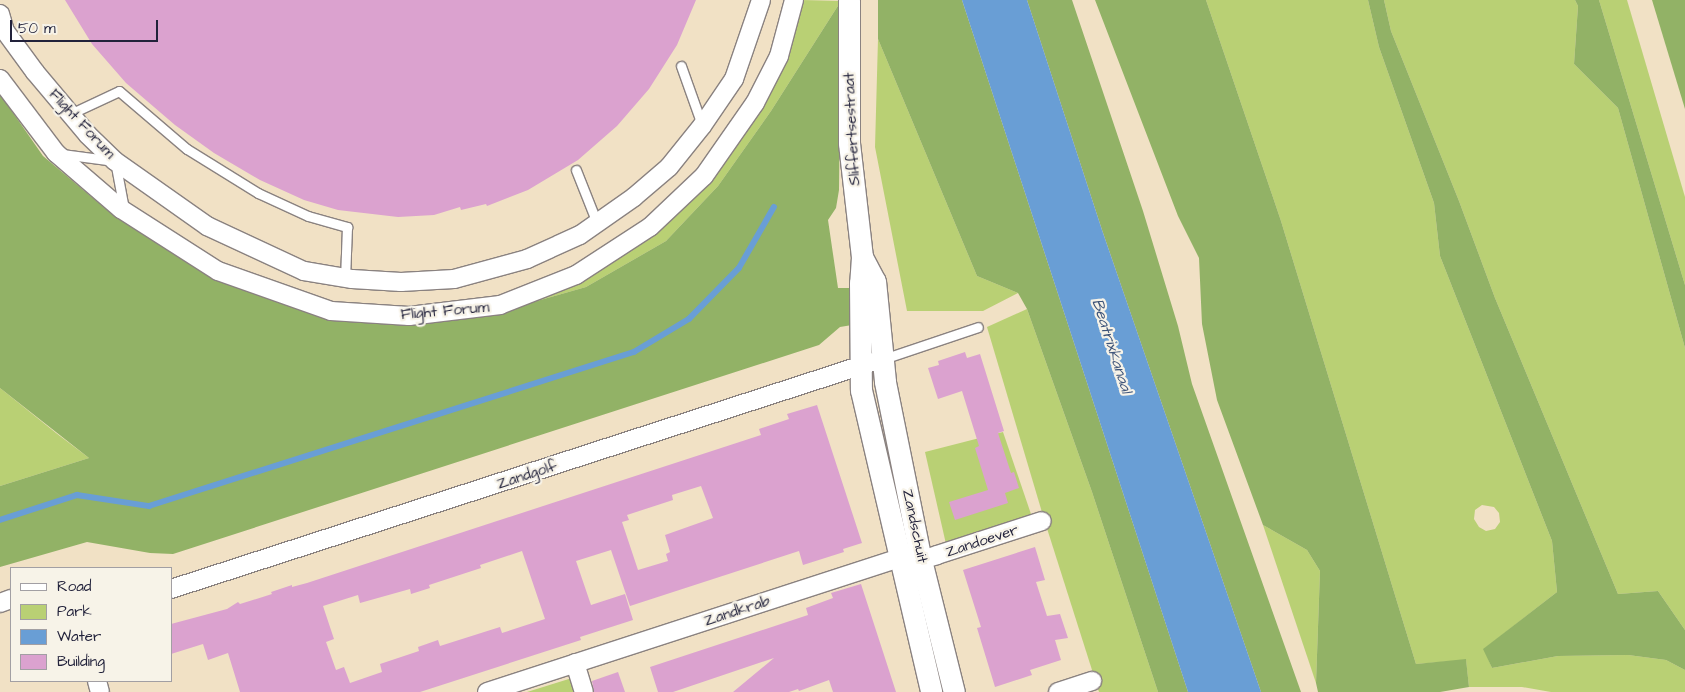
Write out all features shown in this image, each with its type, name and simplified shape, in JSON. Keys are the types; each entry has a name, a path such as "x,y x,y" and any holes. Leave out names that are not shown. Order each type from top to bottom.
{"street":[{"name":"Flight Forum","path":"0,14 6,31 35,72 70,114 115,161 207,226 304,271 346,278 401,282 454,279 527,259 580,235 634,197 669,167 702,126 734,79 759,13 761,0"},
{"name":"Flight Forum","path":"0,79 56,153 124,211 218,271 331,311 409,316 500,305 576,274 650,227 704,176 754,104 779,56 794,0"},
{"name":"Sliffertsestraat","path":"849,0 849,143 862,257 860,366"},
{"name":"Sliffertsestraat","path":"862,257 875,282 883,359"},
{"name":"Zandgolf","path":"172,590 883,359"},
{"name":"Zandschuit","path":"883,359 885,382 921,560 954,692"},
{"name":"Zandschuit","path":"860,366 861,390 930,692"},
{"name":"Zandoever","path":"921,560 1042,521"},
{"path":"899,558 921,560"},
{"name":"Zandkrab","path":"487,692 899,558"},
{"path":"574,663 584,692"},
{"path":"1058,692 1092,681"}],"lane":[{"path":"680,66 702,126"},
{"path":"70,114 119,91 187,150 258,193 308,216 347,227 346,278"},
{"path":"56,153 115,161 124,211"},
{"path":"576,170 597,223"},
{"path":"883,359 978,327"}],"green space":[{"path":"802,0 841,1 771,111 718,186 666,241 586,287 502,311 580,279 708,180"},
{"path":"878,0 962,0 1188,692 1158,692 1092,492 1027,309 1018,293 977,276 878,39"},
{"path":"1027,0 1072,0 1143,211 1178,326 1192,384 1301,692 1261,692 1102,230"},
{"path":"1095,0 1206,0 1281,221 1416,664 1466,659 1469,687 1440,692 1318,692 1316,683 1320,571 1307,550 1263,525 1217,400 1202,324 1199,258 1178,216"},
{"path":"1206,0 1368,0 1379,47 1434,203 1440,256 1552,541 1557,592 1484,649 1492,668 1558,656 1628,655 1666,660 1685,670 1685,692 1551,692 1522,687 1469,687 1466,660 1416,664 1281,221","holes":["1482,505 1494,507 1499,513 1500,522 1495,529 1486,531 1479,527 1474,519 1475,510"]},
{"path":"1368,0 1384,0 1391,31 1459,201 1495,298 1618,594 1658,591 1685,630 1685,670 1666,660 1628,655 1558,656 1492,668 1483,649 1557,592 1552,541 1440,256 1434,203 1379,47"},
{"path":"1384,0 1575,0 1578,6 1574,64 1618,108 1685,348 1685,630 1658,591 1618,594 1495,298 1459,201 1391,31"},
{"path":"1575,0 1599,0 1685,285 1685,348 1618,108 1574,64 1578,6"},
{"path":"1599,0 1627,0 1685,197 1685,285"},
{"path":"1652,0 1685,0 1685,109"},
{"path":"841,1 839,190 836,208 828,220 838,288 854,288 852,325 840,327 819,345 173,554 150,553 87,542 0,567 0,486 89,458 0,388 0,94 43,156 113,215 216,278 330,319 502,311 586,287 666,241 718,186 771,111"},
{"path":"878,39 977,276 1018,293 983,311 907,311 875,147"},
{"path":"1027,309 1092,492 1158,692 1099,692 1044,519 987,327"},
{"path":"0,388 56,433 89,458 0,486"},
{"path":"1003,432 1032,517 946,544 925,452"},
{"path":"1263,525 1307,550 1320,571 1316,683"},
{"path":"572,678 576,692 527,692"}],"water":[{"name":"Beatrixkanaal","path":"962,0 1027,0 1102,230 1261,692 1188,692"}],"building":[{"path":"65,0 696,0 677,45 649,89 617,126 578,160 528,190 487,206 486,204 461,210 460,207 434,215 398,217 338,210 304,200 260,180 214,153 175,125 126,83 92,44"},
{"path":"965,352 967,358 980,354 1004,431 998,433 1011,473 1014,472 1019,488 1005,493 1008,503 955,520 949,502 988,490 975,448 979,446 962,391 938,399 928,368 939,365 938,361"},
{"path":"817,405 862,543 843,549 844,552 803,565 799,551 630,606 611,550 576,561 591,605 625,594 633,620 580,637 581,640 420,692 240,692 228,653 208,660 203,644 172,654 172,624 227,609 238,602 240,604 272,594 271,592 292,585 292,587 307,583 761,435 759,429 789,419 787,414","holes":["701,486 713,518 665,535 670,552 666,554 668,561 638,570 622,522 629,520 627,515 673,500 672,495","522,551 545,619 502,633 500,627 440,646 438,640 418,647 419,651 380,664 382,672 350,683 344,667 336,670 326,642 334,639 323,606 358,595 360,603 410,589 411,594 430,588 429,585 481,568 480,565"]},
{"path":"1035,547 1045,580 1036,582 1047,616 1060,614 1068,638 1055,640 1061,660 1030,670 1032,675 995,687 977,628 981,627 963,570"},
{"path":"861,584 896,692 833,692 829,680 799,691 798,689 789,692 733,692 774,658 673,692 658,692 650,667 808,615 806,608 833,598 831,593"},
{"path":"618,672 625,692 594,692 592,681"}],"waterway":[{"path":"0,520 77,495 149,506 634,352 689,319 739,268 774,207"}]}
